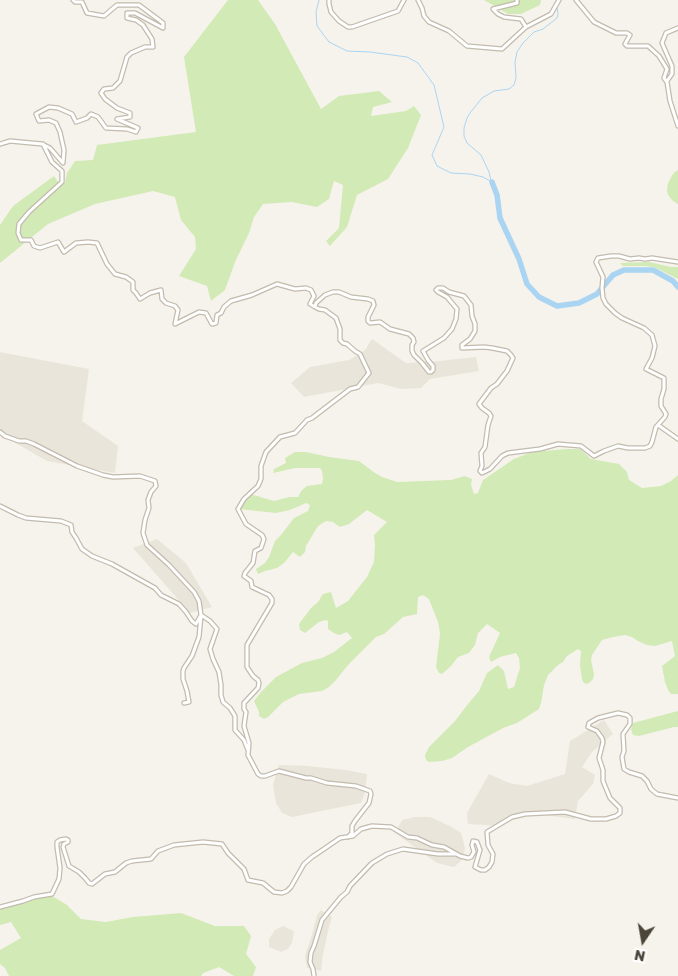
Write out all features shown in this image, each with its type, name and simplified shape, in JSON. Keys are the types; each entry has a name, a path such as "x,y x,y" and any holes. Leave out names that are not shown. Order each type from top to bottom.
{"street":[{"path":"0,144 10,141 42,144 50,148 63,163 64,150 56,124 49,120 39,121 36,114 49,107 58,108 72,114 76,122 88,118 91,114 98,117 106,128 127,129 136,132 138,128 117,119 130,117 130,113 117,108 101,94 104,89 113,88 120,81 127,57 131,53 145,47 153,47 152,39 143,25 136,20 127,18 127,13 135,13 163,28 164,22 139,5 117,5 104,16 88,13 82,2 73,0"},
{"path":"330,0 331,12 338,21 348,27 398,11 404,0"},
{"path":"418,0 424,16 429,22 449,31 467,46 502,49 526,28 551,14 559,0"},
{"path":"517,0 518,3 493,9 504,18 521,19 526,28"},
{"path":"576,0 594,22 616,33 627,33 630,35 625,44 627,46 648,46 659,56 667,69 664,78 667,82 678,126"},
{"path":"667,82 672,74 672,66 662,43 666,34 678,28"},
{"path":"42,144 52,162 62,171 62,182 29,212 19,224 18,233 21,240 31,240 34,246 40,248 58,242 64,252 76,243 97,243 107,264 116,274 126,277 133,282 132,290 140,299 150,293 161,290 162,299 166,303 176,306 178,310 175,324 199,312 206,313 212,324 216,323 217,315 221,314 224,307 231,301 252,296 277,284 295,289 306,288 311,290 314,296 310,304 325,310 336,318 340,330 340,340 360,354 368,368 369,373 358,386 350,389 308,420 295,433 280,438 266,452 261,466 261,479 258,486 244,499 238,509 246,524 262,535 264,539 261,548 255,551 253,563 244,576 251,581 252,587 270,595 272,599 272,603 247,645 247,667 259,684 258,688 244,703 246,712 244,726 249,744 248,755 260,776 279,771 306,778 356,786 370,791 369,803 355,821 352,826 352,832 348,837"},
{"path":"315,307 319,300 333,292 373,301 374,306 368,317 368,322 380,322 390,329 409,334 414,342 412,345 414,355 431,372 433,366 423,351 444,338 452,329 456,319 456,310 447,298 436,290 443,288 449,292 464,296 470,305 475,331 470,339 462,345 462,348 492,348 507,352 513,358 507,371 479,404 491,416 485,447 481,453 482,466 480,471 482,473 490,469 502,456 508,453 540,449 558,444 581,446 594,456 618,446 628,448 645,448 650,446 656,427 666,414 661,406 664,378 646,369 652,358 655,346 652,334 644,328 622,318 606,304 602,288 604,277 596,262 598,258 611,256 620,256 630,260 652,258 678,262"},
{"path":"658,425 678,439"},
{"path":"0,432 19,441 34,444 76,466 101,474 113,477 140,476 155,481 156,486 148,500 149,508 143,532 147,545 194,592 199,601 201,616 199,638 192,656 183,671 183,679 188,691 189,702 184,703"},
{"path":"0,506 26,518 61,521 71,525 72,532 82,549 92,556 112,564 155,588 161,594 179,604 196,624 201,616"},
{"path":"201,616 210,621 217,629 210,649 219,672 221,695 223,702 235,716 234,730 244,740 248,750"},
{"path":"0,907 52,894 59,879 60,868 56,847 57,842 66,839 68,842 63,847 68,866 79,872 89,884 92,884 104,874 115,872 126,863 151,859 158,850 174,845 203,842 222,844 228,853 244,868 248,880 263,883 274,892 282,893 291,887 304,864 312,856 340,838 353,836 361,829 372,826 391,828 408,837 444,847 468,858 474,852 473,841 477,842 480,850 475,868 485,870 489,868 493,854 488,845 487,832 512,817 526,814 566,812 591,819 606,819 620,814 620,808 610,798 603,781 603,770 599,758 603,742 602,738 597,731 588,727 589,723 598,718 618,713 628,714 630,718 630,724 623,734 624,752 622,757 624,769 642,776 657,794 678,798"},
{"path":"314,976 310,962 310,952 314,946 322,920 372,863 387,854 403,849 438,854 456,854"}],"shaded area":[{"path":"372,339 406,363 476,357 479,371 430,379 421,388 401,389 378,383 304,397 291,383 310,367 349,360 365,350"},
{"path":"0,352 89,369 82,421 118,446 115,473 47,461 0,434"},
{"path":"157,539 186,563 212,607 190,613 133,548"},
{"path":"604,720 613,734 592,752 582,767 595,775 593,784 578,801 575,819 535,814 515,819 502,826 468,824 467,813 489,774 509,783 527,786 565,774 570,741"},
{"path":"279,765 307,766 367,774 365,793 361,803 292,817 282,813 276,803 273,785"},
{"path":"415,817 430,817 461,833 465,848 463,859 454,867 437,863 395,833 402,820"},
{"path":"321,910 332,917 321,971 307,968 305,956 317,915"},
{"path":"283,926 294,931 292,943 288,949 281,952 269,947 269,939 275,930"}],"green space":[{"path":"228,0 258,0 275,24 321,109 339,96 379,91 392,102 373,107 371,116 406,111 414,106 421,115 408,148 388,179 357,195 347,227 330,246 326,241 339,228 343,185 334,181 329,199 317,207 292,202 263,204 254,217 225,290 211,301 207,286 179,276 196,249 195,237 181,220 175,197 153,191 95,204 48,224 0,263 0,225 13,206 54,176 58,182 65,183 67,173 75,161 93,160 97,145 196,132 184,57"},
{"path":"484,0 541,0 540,5 521,14 508,14"},
{"path":"678,170 678,204 668,195 667,190 668,183 673,174"},
{"path":"649,262 678,267 678,279 654,267 623,266 620,263"},
{"path":"580,449 591,459 619,464 627,472 629,480 642,488 661,486 678,475 678,694 671,694 668,690 662,666 675,656 672,641 655,646 647,645 625,635 602,640 592,655 591,660 594,674 593,679 589,683 586,684 582,679 581,651 578,649 567,656 548,675 539,709 517,723 503,728 468,747 452,758 429,762 426,760 425,755 429,747 455,721 479,691 487,673 498,665 504,671 508,689 514,687 520,668 519,658 516,653 500,657 491,662 489,657 500,633 487,624 478,633 475,645 469,653 458,657 442,674 439,673 436,667 440,634 438,622 429,599 423,595 418,597 417,614 403,617 384,634 376,637 329,687 322,691 299,694 283,702 268,717 264,719 259,716 254,701 276,677 302,663 322,658 334,652 352,638 347,632 339,635 328,629 328,621 326,620 319,622 305,633 300,630 299,624 323,594 331,592 336,608 348,601 367,577 374,562 374,535 387,522 367,510 349,524 340,527 333,522 326,521 318,526 306,546 305,552 300,557 293,552 277,568 258,574 256,569 265,563 275,541 294,518 308,511 310,505 306,503 290,510 276,513 239,509 241,501 250,494 274,501 298,497 307,486 322,484 322,471 320,468 295,468 273,473 274,469 286,463 285,458 295,452 306,452 359,461 382,477 397,482 451,480 465,476 472,479 471,485 474,494 478,493 483,480 514,459 532,452"},
{"path":"678,711 678,727 639,736 633,735 631,729 633,723"},
{"path":"52,896 67,905 81,919 106,922 133,917 181,913 215,926 244,926 251,936 246,954 256,967 253,976 234,976 219,967 203,973 201,976 9,976 5,968 0,964 0,950 21,938 11,922 0,925 0,907"}],"waterway":[{"path":"319,0 316,12 317,26 329,42 347,51 407,57 418,63 434,85 444,127 432,155 437,166 451,173 470,174 483,177 492,182"},
{"path":"491,181 481,155 467,143 464,136 467,118 482,98 494,91 509,89 514,85 517,52 534,32 543,29 557,18 557,7"},
{"path":"492,182 497,195 500,218 519,259 527,284 539,297 557,306 579,303 597,294 613,275 624,270 653,270 673,281 678,287"}]}
